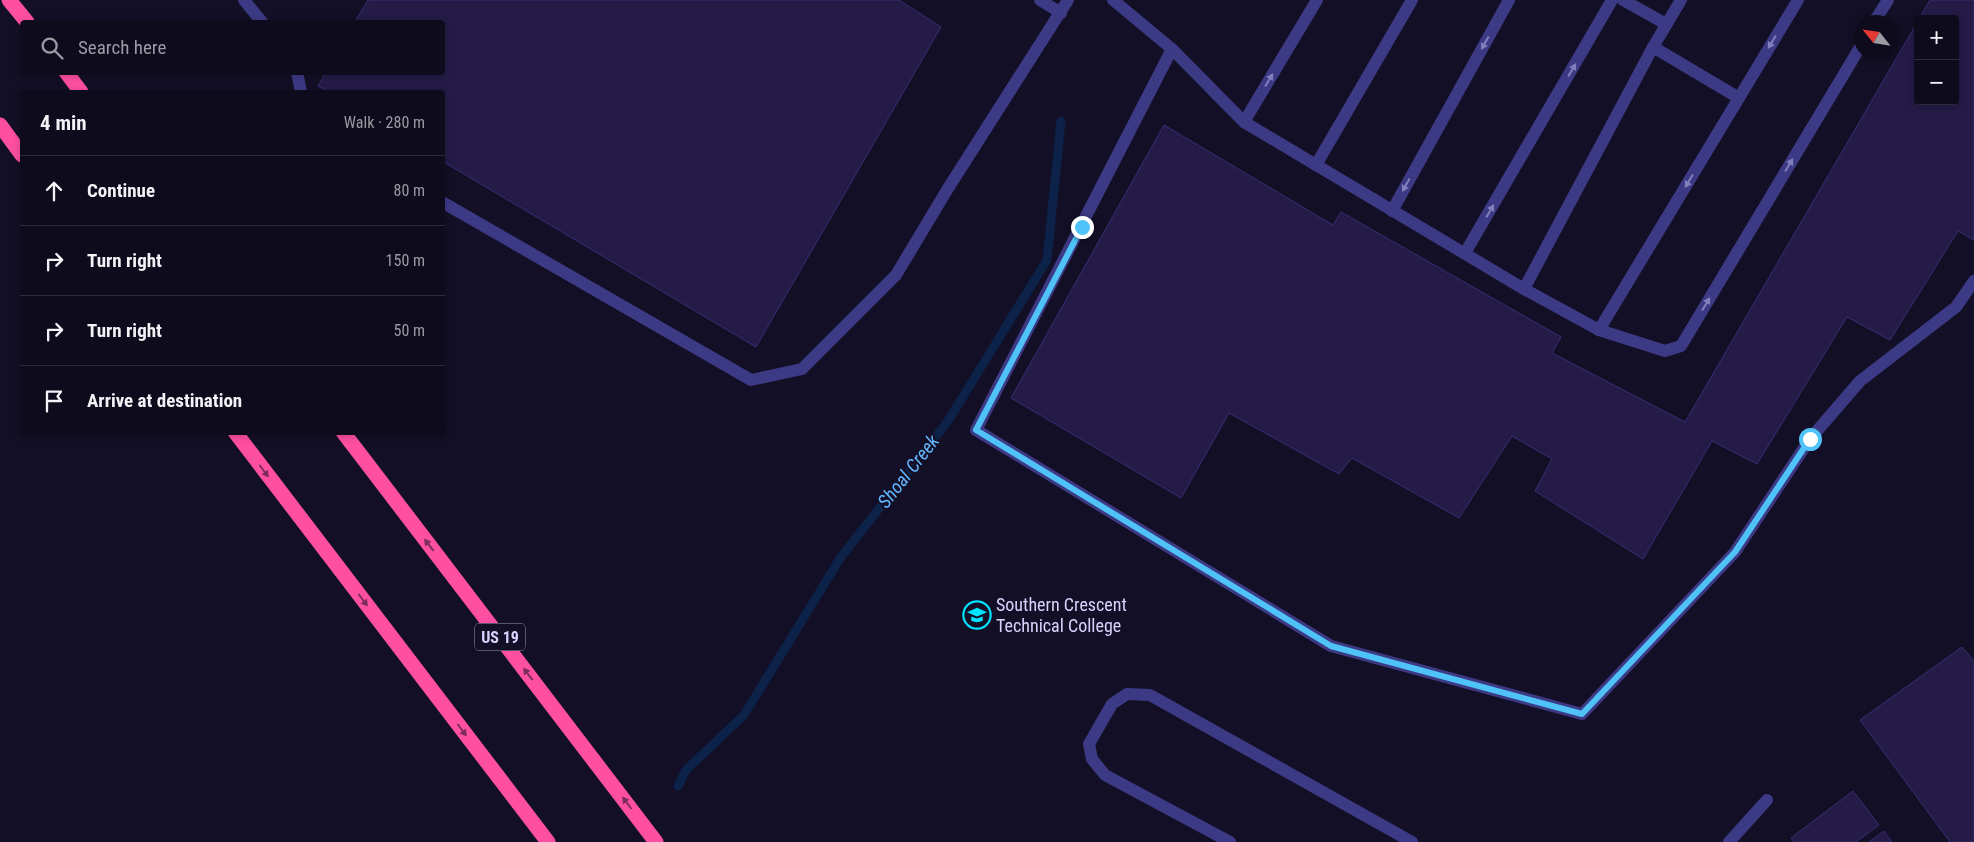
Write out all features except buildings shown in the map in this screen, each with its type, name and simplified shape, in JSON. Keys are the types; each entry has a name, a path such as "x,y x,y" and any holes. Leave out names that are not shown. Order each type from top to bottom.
{"highway":[{"path":"9,0 25,20"},
{"path":"68,75 80,90"},
{"path":"0,125 20,152"},
{"path":"237,435 548,842"},
{"name":"US 19","path":"345,435 656,842"}],"lane":[{"path":"244,0 260,20"},
{"path":"1040,0 1061,13"},
{"path":"445,204 751,380 802,369 896,275 947,190 1068,0"},
{"path":"1113,0 1172,49 1244,122 1524,289 1599,330 1665,351 1681,346 1854,57"},
{"path":"1244,122 1317,0"},
{"path":"1316,165 1412,0"},
{"path":"1392,211 1509,0"},
{"path":"1465,253 1612,0"},
{"path":"1623,0 1666,24"},
{"path":"1524,289 1653,47 1681,0"},
{"path":"1599,330 1798,0"},
{"path":"1878,15 1888,0"},
{"path":"1653,47 1739,98"},
{"path":"1172,49 976,430 1331,646 1582,714 1735,552 1810,439 1860,381 1956,307 1974,281"},
{"path":"297,75 300,90"},
{"path":"1230,842 1106,775 1092,759 1089,744 1112,704 1127,694 1150,695 1412,842"},
{"path":"1730,842 1767,800"}],"waterway":[{"name":"Shoal Creek","path":"678,786 686,770 744,715 841,557 948,421 1047,260 1061,121"}],"place":[{"name":"Southern Crescent Technical College","path":"977,615"}],"route":[{"path":"1082,227 976,430 1331,646 1582,714 1735,552 1810,439"}]}
